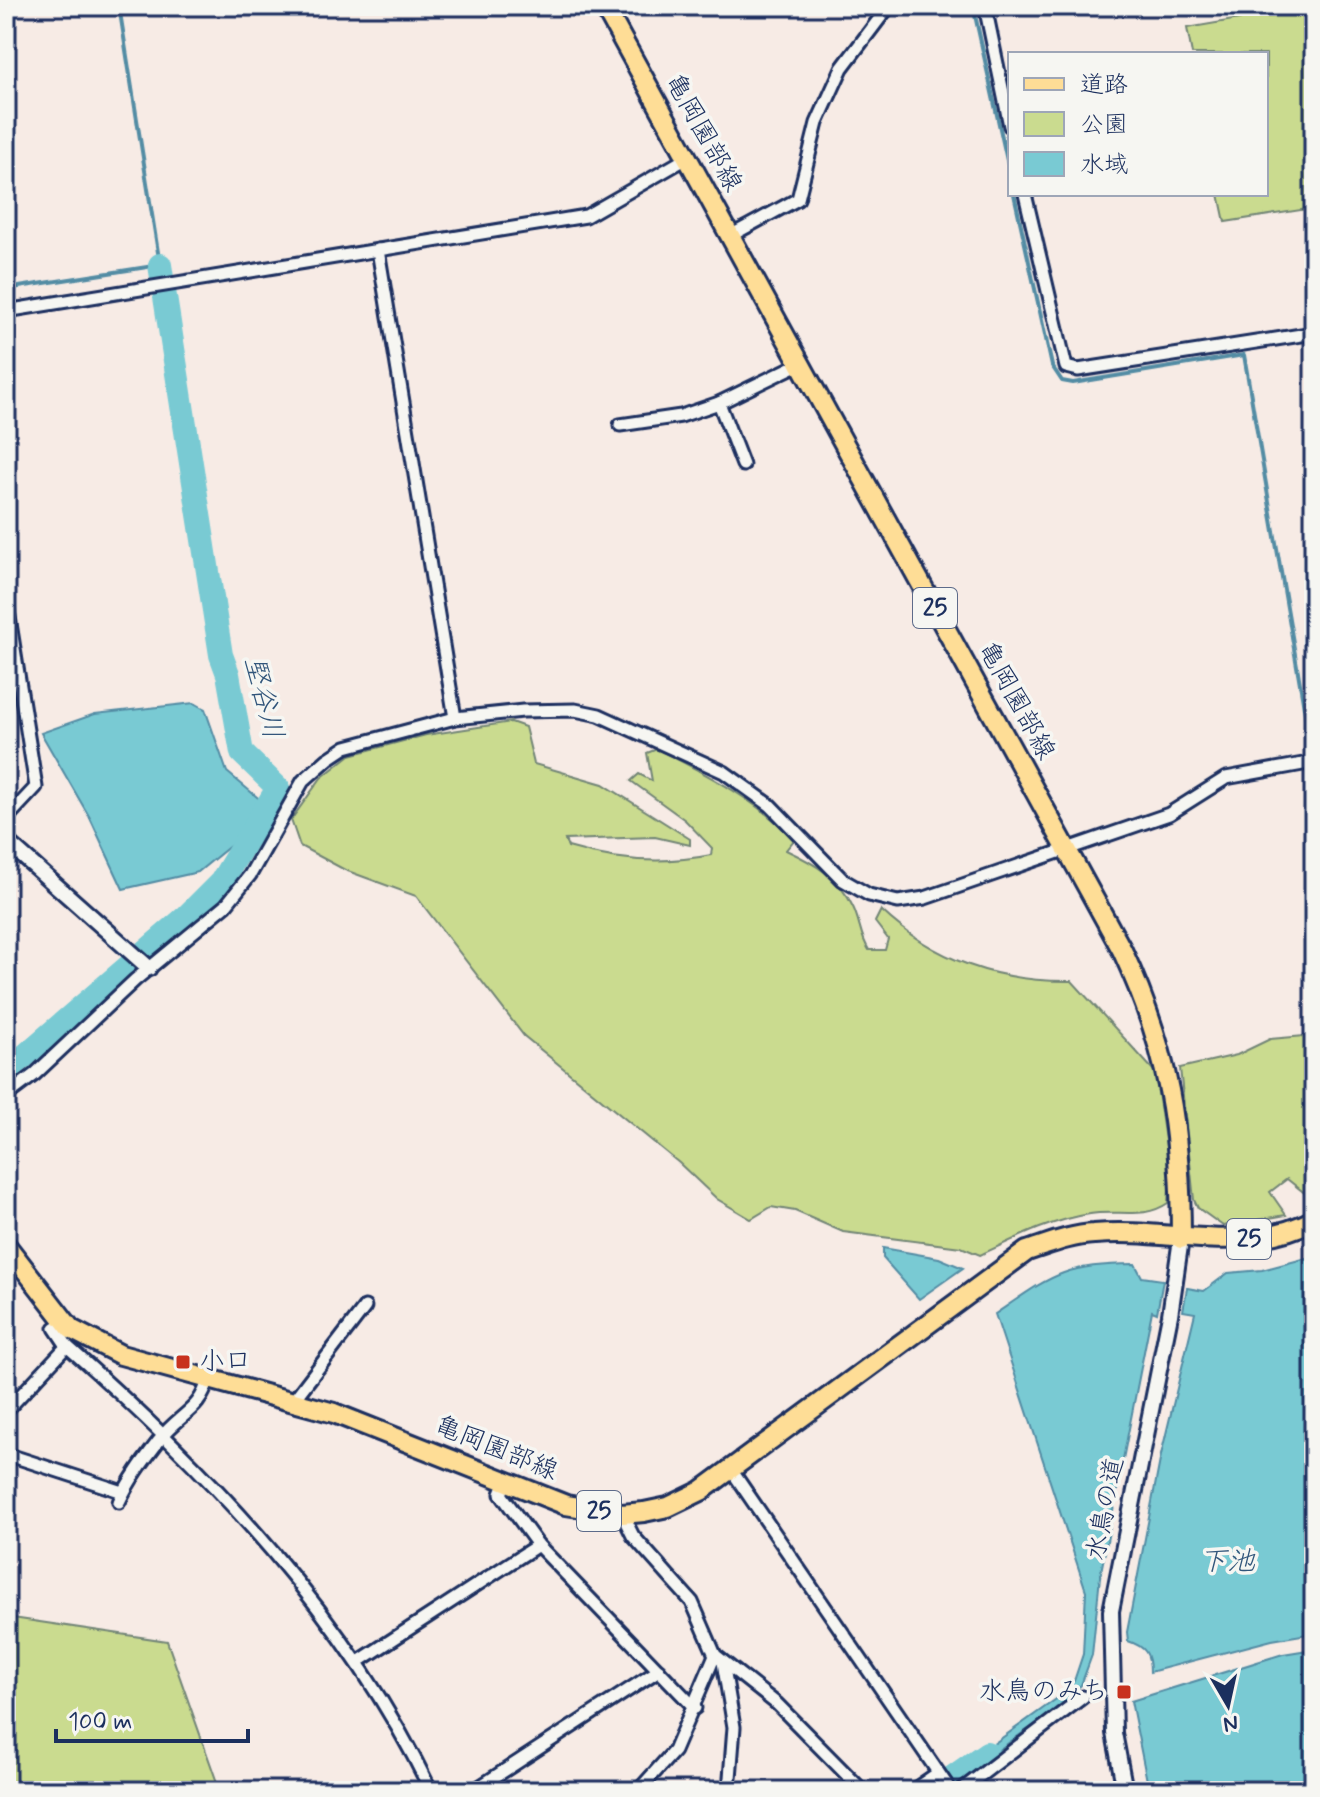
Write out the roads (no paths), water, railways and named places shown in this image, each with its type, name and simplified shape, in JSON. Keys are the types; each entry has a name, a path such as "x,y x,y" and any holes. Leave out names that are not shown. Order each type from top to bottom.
{"main road":[{"name":"亀岡園部線","path":"604,6 1122,950 1165,1059 1178,1139 1181,1239"},
{"name":"亀岡園部線","path":"6,1245 65,1322 88,1339 121,1355 293,1401 398,1436 566,1505 622,1514 668,1507 732,1471 1027,1251 1092,1234 1240,1241 1277,1234 1314,1220"}],"street":[{"path":"730,236 798,199 817,123 842,68 889,6"},
{"path":"985,6 1008,116"},
{"path":"6,311 586,216 687,158"},
{"path":"1025,196 1066,367 1078,370 1314,333"},
{"path":"378,250 455,718"},
{"path":"620,425 681,416 719,403 801,363"},
{"path":"719,403 743,465"},
{"path":"6,598 36,787 6,819"},
{"path":"6,1096 34,1075 149,968 226,905 250,875 303,781 328,759 346,747 455,718 523,711 575,710 599,715 724,772 770,805 843,880 869,895 898,902 925,898 1185,807 1226,778 1314,762"},
{"path":"6,841 149,968"},
{"path":"6,1024 6,1036"},
{"name":"水鳥の道","path":"1125,1791 1114,1733 1111,1611 1170,1315 1181,1239"},
{"path":"293,1401 365,1307"},
{"path":"65,1322 55,1328 67,1346 242,1515 358,1662 404,1734 431,1791"},
{"path":"6,1411 67,1346"},
{"path":"6,1454 121,1497 131,1476 162,1436 204,1398 208,1379"},
{"path":"732,1471 951,1791"},
{"path":"506,1481 501,1494 538,1545 695,1708"},
{"path":"622,1514 633,1536 692,1602 719,1658 734,1727 729,1791"},
{"path":"358,1662 538,1545"},
{"path":"638,1791 674,1751 719,1658"},
{"path":"719,1658 777,1704 863,1791"},
{"path":"473,1791 659,1670"},
{"path":"960,1791 1083,1697"},
{"path":"912,1791 938,1773"}],"water":[{"path":"194,703 205,709 227,772 263,802 236,841 198,872 123,889 90,818 41,733 95,714"},
{"path":"883,1248 939,1258 963,1268 919,1299 883,1258"},
{"name":"下池","path":"1314,1256 1314,1633 1272,1640 1150,1672 1146,1652 1128,1641 1127,1632 1161,1455 1195,1313 1183,1311 1187,1288 1204,1291 1228,1273 1262,1270"},
{"path":"1135,1264 1142,1277 1163,1280 1157,1313 1152,1311 1100,1577 1092,1655 1081,1685 1064,1704 990,1756 985,1750 1059,1697 1074,1681 1083,1654 1086,1591 995,1314 1060,1274 1091,1267"},
{"path":"1314,1649 1314,1791 1149,1791 1131,1701 1283,1654"}],"waterway":[{"path":"6,289 160,265 119,6"},
{"path":"973,6 1008,165"},
{"path":"1014,196 1052,366 1062,381 1073,383 1244,355 1313,760"},
{"name":"堅谷川","path":"6,1072 187,916 221,882 278,788 242,753 228,674 221,655 160,265"},
{"path":"933,1791 987,1753"}],"place":[{"name":"小口","path":"183,1362"},
{"name":"水鳥のみち","path":"1124,1692"}]}
